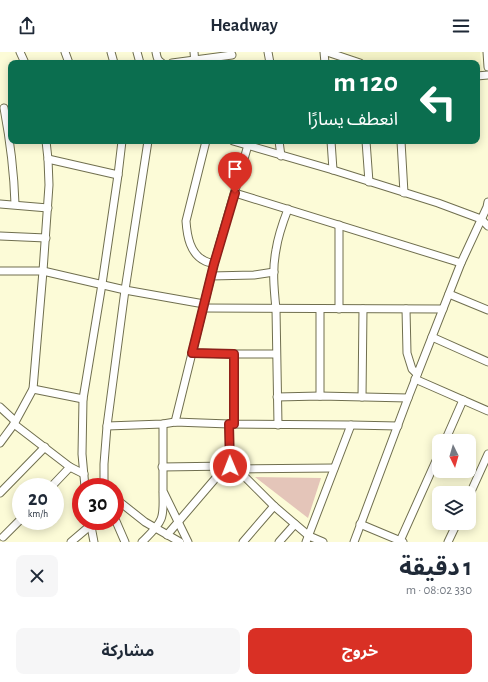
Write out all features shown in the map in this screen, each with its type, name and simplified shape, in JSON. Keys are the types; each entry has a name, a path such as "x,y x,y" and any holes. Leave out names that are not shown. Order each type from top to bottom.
{"street":[{"path":"326,52 351,60"},
{"path":"487,52 488,67"},
{"path":"203,60 232,53"},
{"path":"5,108 8,129"},
{"path":"10,144 13,163 15,204"},
{"path":"0,442 15,423 33,389 50,185 46,144"},
{"path":"84,478 82,399 102,284 122,144"},
{"path":"104,478 107,426 124,290 148,144"},
{"path":"205,144 186,221 187,234 195,253 203,260 214,264"},
{"path":"175,422 214,264 235,193 244,144 333,170 438,204 481,219 488,226"},
{"path":"279,144 281,156"},
{"path":"331,144 333,170"},
{"path":"366,144 369,182"},
{"path":"401,144 404,193"},
{"path":"48,159 118,175"},
{"path":"235,193 461,263"},
{"path":"354,542 416,377 461,263 488,202"},
{"path":"0,204 15,204 48,208"},
{"path":"278,424 274,272 276,250 288,209"},
{"path":"339,225 339,309"},
{"path":"0,236 46,238"},
{"path":"0,271 43,271 124,290 204,306 276,309 443,309"},
{"path":"211,276 254,275 274,272"},
{"path":"449,294 488,310"},
{"path":"320,309 320,396"},
{"path":"362,397 363,309"},
{"path":"406,309 407,353 416,377 488,411"},
{"path":"432,337 488,362"},
{"path":"192,353 276,354"},
{"path":"167,535 231,467 234,354"},
{"path":"33,389 82,399"},
{"path":"277,397 320,396 408,398"},
{"path":"448,434 463,400"},
{"path":"0,407 15,423 45,447 70,466 84,474"},
{"path":"107,426 163,424 175,422 398,426"},
{"path":"142,542 161,520 162,515 163,424"},
{"path":"307,539 351,425"},
{"path":"0,493 45,447"},
{"path":"474,486 488,454"},
{"path":"59,478 70,466"},
{"path":"162,467 334,468"},
{"path":"231,467 295,524 307,539 323,542"},
{"path":"360,524 402,541 432,470"},
{"path":"163,490 188,542"},
{"path":"124,505 145,522 180,542"},
{"path":"243,542 274,506"},
{"path":"279,542 295,524"},
{"path":"4,538 12,529"},
{"path":"70,542 83,530"},
{"path":"92,530 94,542"},
{"path":"120,530 125,542"},
{"path":"448,542 454,530"}],"shaded area":[{"path":"336,52 480,52 482,71 480,74 480,60 361,60"},
{"path":"255,477 321,478 308,518"}],"route":[{"path":"230,466 229,424 234,424 234,354 192,353 214,264 235,193"}]}
